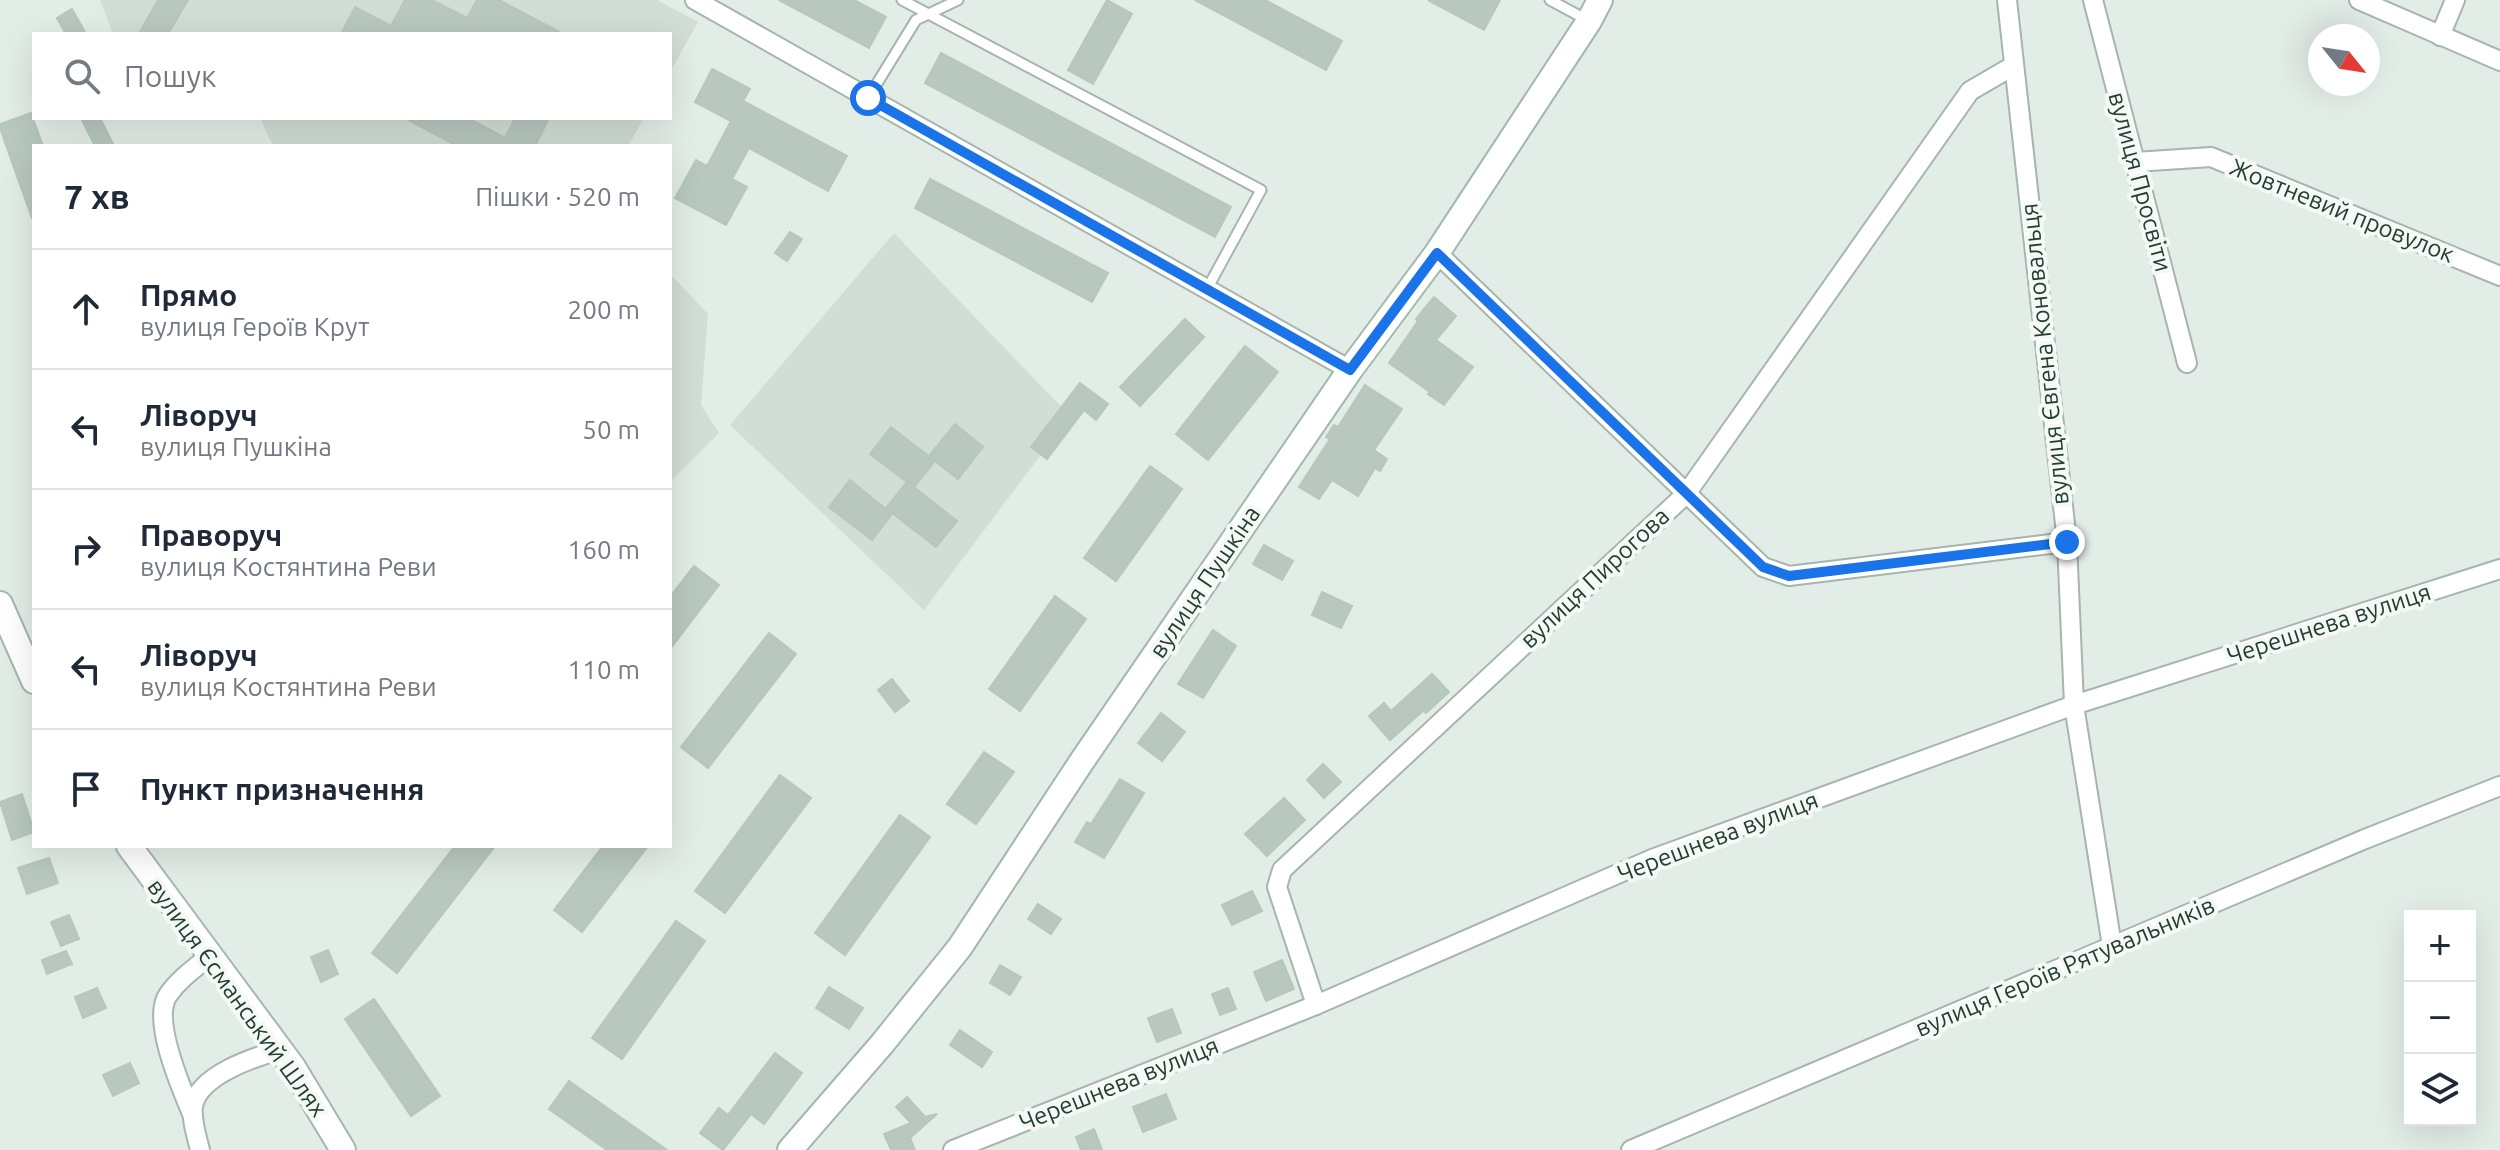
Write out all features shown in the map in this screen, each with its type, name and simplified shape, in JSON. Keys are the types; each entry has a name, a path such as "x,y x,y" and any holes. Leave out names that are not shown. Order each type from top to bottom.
{"street":[{"path":"695,0 1350,370"},
{"name":"вулиця Євгена Коновальця","path":"2007,0 2067,542 2074,705 2112,946"},
{"name":"вулиця Просвіти","path":"2093,0 2187,363"},
{"path":"2359,0 2500,61"},
{"path":"2440,36 2455,0"},
{"name":"вулиця Пушкіна","path":"790,1150 882,1044 960,947 1082,761 1350,370 1437,253 1595,11"},
{"name":"вулиця Пирогова","path":"1316,1005 1277,887 1282,870 1686,494 1970,91 2013,66"},
{"name":"Жовтневий провулок","path":"2135,162 2211,157 2500,276"},
{"path":"1437,253 1763,567 1789,576 2067,542"},
{"name":"Черешнева вулиця","path":"953,1150 1316,1005 1652,859 2074,705 2500,569"},
{"path":"0,604 32,676"},
{"name":"вулиця Героїв Рятувальників","path":"1631,1150 2365,839 2500,786"},
{"name":"вулиця Єсманський Шлях","path":"130,848 280,1050 343,1150"},
{"path":"200,1150 193,1116 163,1033 165,998 210,956"},
{"path":"193,1116 193,1102 229,1068 280,1050"}],"lane":[{"path":"902,0 1261,190 1207,289"},
{"path":"868,98 916,20 958,0"},
{"path":"1550,0 1595,11"}],"shaded area":[{"path":"100,0 657,0 698,22 672,68 672,32 112,32"},
{"path":"261,120 643,120 629,144 272,144"},
{"path":"894,233 1070,416 924,610 730,425"},
{"path":"672,276 708,314 701,405 719,433 672,480"}],"building":[{"path":"158,0 188,0 169,32 140,32"},
{"path":"405,0 432,0 467,18 477,0 499,0 559,32 342,32 355,7 391,26"},
{"path":"779,0 854,0 886,17 869,48"},
{"path":"1107,0 1132,14 1093,84 1068,70"},
{"path":"1195,0 1265,0 1342,41 1326,70"},
{"path":"1428,0 1500,0 1484,30"},
{"path":"72,9 85,32 65,32 57,18"},
{"path":"941,53 1231,207 1215,237 925,83"},
{"path":"712,69 750,89 743,101 847,156 828,191 749,148 732,179 747,187 726,225 675,198 696,160 707,166 731,121 695,102"},
{"path":"31,113 42,144 32,144 32,218 0,128 0,124"},
{"path":"82,120 101,120 113,144 94,144"},
{"path":"409,120 472,120 505,138 514,120 548,120 536,144 453,144"},
{"path":"930,179 1108,273 1092,302 915,208"},
{"path":"790,232 802,239 787,261 775,253"},
{"path":"1434,297 1456,316 1436,340 1473,367 1444,405 1389,363 1418,321 1416,319"},
{"path":"1185,319 1204,337 1140,406 1120,387"},
{"path":"1245,346 1278,372 1208,460 1176,434"},
{"path":"1080,383 1108,404 1096,420 1084,410 1047,459 1031,447"},
{"path":"1365,385 1402,409 1374,450 1387,459 1380,471 1375,468 1358,496 1332,480 1319,499 1299,487 1330,439 1326,437 1334,425 1338,427"},
{"path":"955,424 983,447 958,479 929,456"},
{"path":"891,427 935,461 914,487 957,521 936,547 886,508 907,482 870,454"},
{"path":"1150,466 1182,489 1116,581 1084,558"},
{"path":"850,480 892,514 872,540 829,507"},
{"path":"1264,545 1293,561 1282,580 1253,564"},
{"path":"694,566 719,585 672,646 672,594"},
{"path":"1322,592 1352,606 1341,628 1312,615"},
{"path":"1055,596 1086,619 1020,711 989,689"},
{"path":"1213,630 1236,646 1203,698 1178,684"},
{"path":"769,633 796,654 708,768 681,747"},
{"path":"1432,674 1449,692 1390,740 1369,716 1384,703 1391,711"},
{"path":"892,679 909,701 895,712 878,690"},
{"path":"1161,713 1185,732 1162,761 1138,743"},
{"path":"984,752 1014,772 976,824 947,804"},
{"path":"1323,764 1341,782 1324,798 1307,780"},
{"path":"780,775 811,798 725,913 695,891"},
{"path":"1120,779 1144,793 1104,858 1075,842 1087,822 1091,824"},
{"path":"22,794 32,833 12,840 0,802"},
{"path":"1284,798 1305,820 1267,856 1245,834"},
{"path":"900,815 930,837 845,955 815,933"},
{"path":"453,848 493,848 397,973 372,953"},
{"path":"601,848 646,848 582,932 554,910"},
{"path":"49,858 58,883 27,894 18,868"},
{"path":"1252,891 1262,911 1232,925 1222,905"},
{"path":"1038,904 1061,919 1051,934 1028,919"},
{"path":"69,915 79,939 61,946 51,922"},
{"path":"676,921 705,941 622,1059 592,1038"},
{"path":"328,950 338,974 321,982 311,957"},
{"path":"66,951 72,964 47,974 42,960"},
{"path":"1282,960 1294,989 1266,1001 1254,972"},
{"path":"1000,965 1021,977 1010,995 990,983"},
{"path":"829,987 863,1008 849,1029 816,1008"},
{"path":"97,988 106,1008 83,1018 75,997"},
{"path":"1228,988 1236,1009 1220,1015 1212,994"},
{"path":"374,999 440,1096 411,1116 345,1019"},
{"path":"1172,1009 1181,1033 1157,1042 1148,1018"},
{"path":"960,1030 992,1052 982,1067 950,1045"},
{"path":"775,1053 802,1073 764,1124 751,1114 723,1150 700,1133 719,1108 728,1115"},
{"path":"130,1063 139,1083 113,1096 103,1075"},
{"path":"569,1081 667,1150 607,1150 549,1109"},
{"path":"1166,1094 1176,1119 1143,1132 1133,1107"},
{"path":"907,1097 925,1117 937,1114 910,1138 915,1150 891,1150 884,1134 911,1123 896,1107"},
{"path":"1094,1129 1102,1150 1081,1150 1076,1137"}],"route":[{"path":"868,98 1350,370 1437,253 1763,567 1789,576 2067,542"}]}
